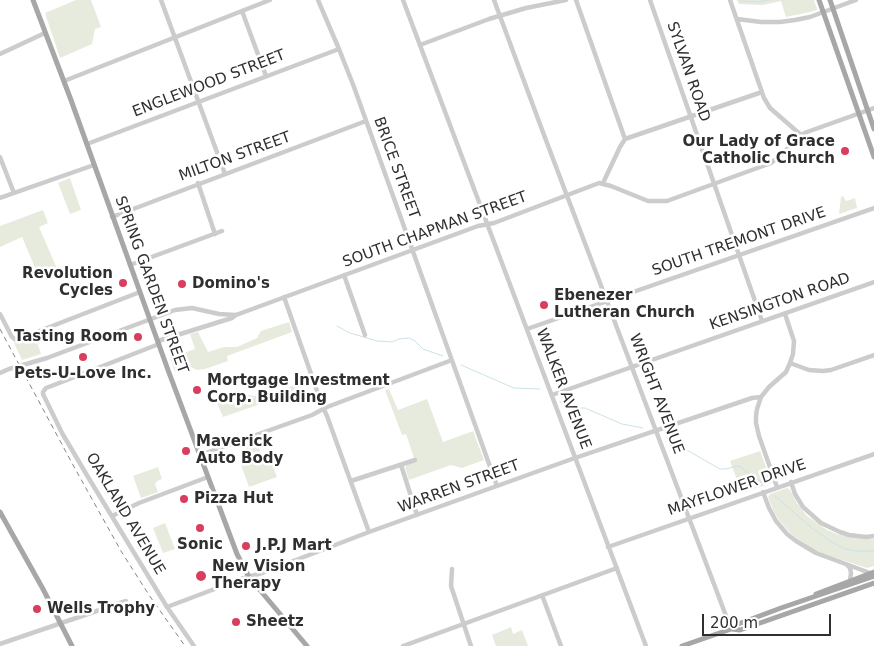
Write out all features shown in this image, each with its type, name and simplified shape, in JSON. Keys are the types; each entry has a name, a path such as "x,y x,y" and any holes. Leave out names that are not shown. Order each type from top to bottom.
{"main road":[{"name":"SPRING GARDEN STREET","path":"33,0 237,554 249,577 307,646"},
{"path":"819,0 874,158"},
{"path":"830,0 874,129"},
{"path":"0,512 62,624 72,646"},
{"path":"807,598 823,594 873,573"},
{"path":"682,646 731,629 738,624 821,591 873,573"},
{"path":"731,629 740,630 874,584"}],"street":[{"path":"161,0 225,174"},
{"path":"64,81 270,0"},
{"name":"BRICE STREET","path":"318,0 339,48 366,121 497,486"},
{"name":"WALKER AVENUE","path":"403,0 646,646"},
{"name":"WRIGHT AVENUE","path":"494,0 731,629"},
{"path":"420,45 490,19 566,0"},
{"path":"576,0 625,139"},
{"name":"SYLVAN ROAD","path":"650,0 762,321"},
{"path":"730,0 762,92 770,108 801,135"},
{"path":"737,19 780,22 810,16 856,0"},
{"path":"242,11 266,76"},
{"path":"0,54 45,33"},
{"name":"ENGLEWOOD STREET","path":"87,144 339,48"},
{"path":"762,92 625,139 603,183 648,201 666,201 771,163 801,135 874,108"},
{"name":"MILTON STREET","path":"112,216 366,121"},
{"path":"0,157 14,193"},
{"path":"0,198 94,165"},
{"path":"198,183 216,234"},
{"name":"SOUTH CHAPMAN STREET","path":"0,373 43,360 175,310 188,308 236,315 478,226 487,225 603,183"},
{"name":"SOUTH TREMONT DRIVE","path":"527,329 874,208"},
{"path":"130,265 222,231"},
{"path":"344,276 366,335"},
{"name":"KENSINGTON ROAD","path":"552,395 874,282"},
{"path":"0,314 12,337 16,340 140,292"},
{"path":"284,297 369,532"},
{"path":"777,487 756,423 757,409 761,397 781,377 790,363 793,354 794,341 784,314"},
{"path":"159,343 236,315"},
{"name":"OAKLAND AVENUE","path":"159,343 46,388 43,392 62,433 167,607 194,646"},
{"path":"790,363 810,370 823,371 874,355"},
{"path":"200,455 312,415 452,360"},
{"name":"WARREN STREET","path":"167,607 576,458 752,398 761,397"},
{"name":"MAYFLOWER DRIVE","path":"608,547 874,454"},
{"path":"351,481 415,460"},
{"path":"400,465 417,515"},
{"path":"112,516 139,503 208,477"},
{"path":"791,482 795,494 803,507 821,523 849,535 874,536"},
{"path":"763,492 772,514 780,526 796,541 810,550 873,573"},
{"path":"847,565 851,572 850,580"},
{"path":"403,646 617,568"},
{"path":"452,569 451,586 471,646"},
{"path":"542,595 561,646"},
{"path":"0,644 126,601"}],"shaded area":[{"path":"76,0 91,0 101,27 95,29 92,44 60,58 45,13"},
{"path":"737,0 814,0 817,10 786,17 781,1 763,5 739,4"},
{"path":"70,178 81,210 70,214 58,183"},
{"path":"843,196 846,201 855,198 857,208 839,214 841,197"},
{"path":"43,210 48,223 39,227 58,271 39,277 22,237 0,247 0,226"},
{"path":"289,322 292,332 227,356 228,361 205,369 198,370 190,367 175,372 170,358 195,349 190,334 198,332 208,352 224,347 237,347 257,338 261,331"},
{"path":"35,336 41,354 22,360 14,343"},
{"path":"309,380 310,384 293,390 292,393 223,417 217,403 241,394 262,397"},
{"path":"389,389 398,410 427,399 443,442 473,431 484,460 462,468 451,465 409,480 405,468 407,464 415,461 406,434 402,435 385,390"},
{"path":"256,440 265,465 272,464 277,477 249,487 240,462 249,458 244,444"},
{"path":"760,451 772,483 742,493 730,461"},
{"path":"158,467 162,479 155,484 158,492 141,498 133,476"},
{"path":"787,488 806,515 827,530 854,538 874,539 874,566 867,568 824,554 814,550 791,534 774,512 768,497 770,494"},
{"path":"165,523 175,549 163,553 153,528"},
{"path":"511,627 513,634 522,630 528,646 496,646 492,635"}],"waterway":[{"path":"739,1 758,2 769,0"},
{"path":"337,326 350,333 377,341 392,342 409,338 423,349 443,356"},
{"path":"461,365 514,388 540,389"},
{"path":"560,402 577,408 585,408 622,424 643,428"},
{"path":"666,437 720,469 739,466 763,483"},
{"path":"775,496 830,541 845,549 874,551"}],"railway":[{"path":"0,329 121,551 185,646"}],"place":[{"name":"Our Lady of Grace Catholic Church","path":"845,151"},
{"name":"Revolution Cycles","path":"123,283"},
{"name":"Domino's","path":"182,284"},
{"name":"Ebenezer Lutheran Church","path":"544,305"},
{"name":"Tasting Room","path":"138,337"},
{"name":"Pets-U-Love Inc.","path":"83,357"},
{"name":"Mortgage Investment Corp. Building","path":"197,390"},
{"name":"Maverick Auto Body","path":"186,451"},
{"name":"Pizza Hut","path":"184,499"},
{"name":"Sonic","path":"200,528"},
{"name":"J.P.J Mart","path":"246,546"},
{"name":"New Vision Therapy","path":"201,576"},
{"name":"Wells Trophy","path":"37,609"},
{"name":"Sheetz","path":"236,622"}]}
